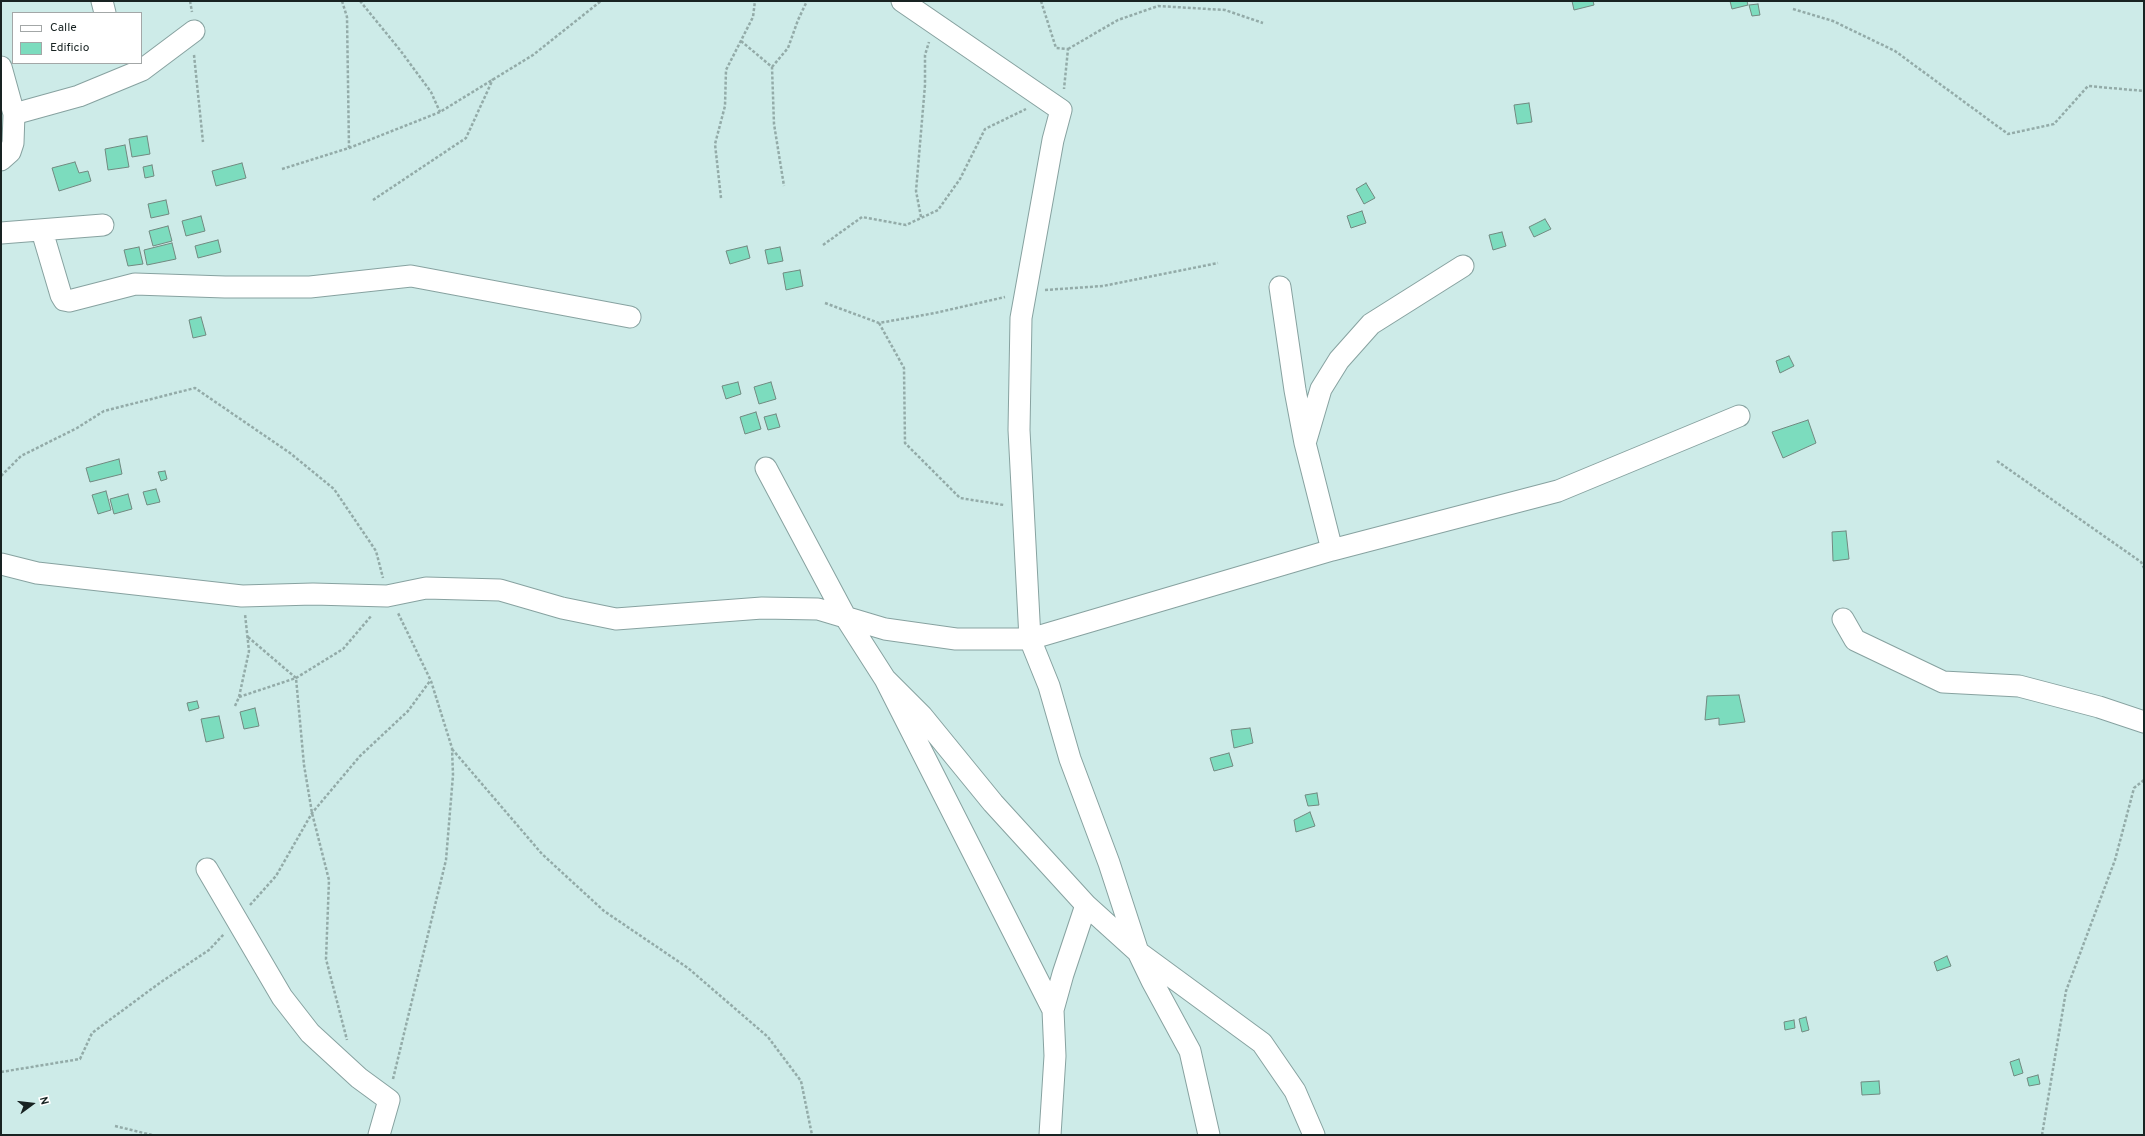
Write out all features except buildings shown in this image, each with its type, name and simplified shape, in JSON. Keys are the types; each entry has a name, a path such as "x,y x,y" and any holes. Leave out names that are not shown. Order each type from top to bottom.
{"street":[{"path":"102,1 105,12"},
{"path":"902,1 1045,97 1061,110 1053,140 1021,318 1019,430 1030,639 1048,686 1070,760 1109,863 1138,952 1190,1051 1209,1135"},
{"path":"14,114 79,96 120,71 142,70 194,31"},
{"path":"1,67 14,114 13,143 10,152 1,160"},
{"path":"1,233 42,231 103,225"},
{"path":"42,231 61,295 64,300 69,301 135,284 225,287 310,287 411,276 630,317"},
{"path":"1305,443 1321,389 1339,360 1367,329 1408,299 1463,266"},
{"path":"1280,287 1295,390 1305,443 1332,550"},
{"path":"1,564 37,573 242,596 388,596 426,588 500,590 562,608 616,619 762,608 818,609 885,629 956,639 1030,639 1332,550 1558,491 1739,416"},
{"path":"766,468 846,618 885,679 1053,1010"},
{"path":"1843,619 1855,640 1943,682 2018,686 2099,707 2144,722"},
{"path":"885,679 922,716 993,803 1086,905 1138,952 1262,1043 1295,1091 1314,1135"},
{"path":"207,869 282,997 310,1033 359,1078 389,1100 379,1135"},
{"path":"1050,1135 1056,1056 1053,1010 1063,974 1086,905"}],"path":[{"path":"190,1 194,31 194,63 203,142"},
{"path":"342,1 346,17 349,148"},
{"path":"360,1 400,50 431,92 440,112"},
{"path":"282,169 349,148 440,112 493,78 533,55 601,1"},
{"path":"721,198 715,144 726,106 726,70 753,17 755,1"},
{"path":"784,186 774,124 772,67 788,48 798,20 808,1"},
{"path":"1041,1 1056,48 1068,49 1118,20 1158,6 1225,10 1263,23"},
{"path":"1793,9 1833,21 1895,51 2008,134 2054,124 2088,86 2144,91"},
{"path":"922,217 916,191 925,85 925,55 935,24"},
{"path":"741,40 772,67"},
{"path":"1061,110 1068,49"},
{"path":"373,200 466,138 493,78"},
{"path":"823,245 862,217 906,225 938,210 960,179 985,129 1020,113 1045,97"},
{"path":"879,323 904,368 905,443 960,498 1023,508"},
{"path":"1,476 21,456 77,428 104,410 195,388 290,454 334,489 376,551 388,596 404,623 430,681 452,748 453,775 446,860 401,1042 389,1100"},
{"path":"1997,461 2141,562 2144,568"},
{"path":"235,706 240,697 250,651 242,596"},
{"path":"240,697 296,678 343,649 388,596"},
{"path":"248,637 296,678 304,765 312,813 329,880 326,959 347,1042"},
{"path":"1,1072 80,1059 92,1033 161,982 209,950 276,876 312,813 360,756 408,711 430,681"},
{"path":"452,748 542,854 604,911 688,968 768,1037 801,1081 812,1135"},
{"path":"2042,1135 2066,991 2115,860 2134,788 2144,780"},
{"path":"115,1126 152,1135"}]}
